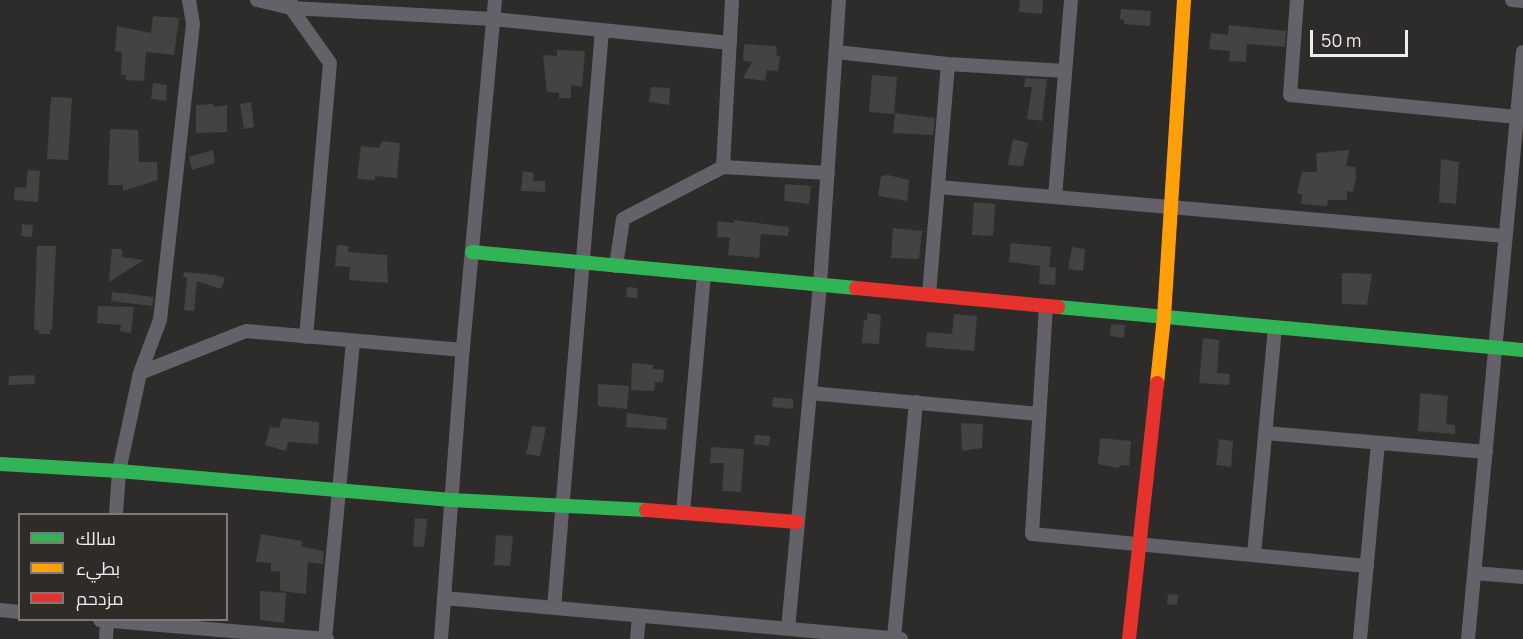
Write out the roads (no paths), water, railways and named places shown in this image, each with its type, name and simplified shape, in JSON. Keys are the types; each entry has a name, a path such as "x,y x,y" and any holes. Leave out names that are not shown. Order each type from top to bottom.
{"street":[{"path":"116,513 119,471 140,373 160,320 193,24 189,0"},
{"path":"257,0 291,4 379,7 730,43"},
{"path":"441,639 463,350 495,0"},
{"path":"723,167 732,0"},
{"path":"788,629 820,285 839,0"},
{"path":"1055,197 1071,0"},
{"path":"1129,639 1164,316 1184,0"},
{"path":"1297,0 1290,95 1517,117"},
{"path":"1512,0 1523,1"},
{"path":"291,4 330,63 306,337"},
{"path":"554,608 602,30"},
{"path":"836,51 948,64 1065,71"},
{"path":"1468,639 1523,52"},
{"path":"929,295 948,64"},
{"path":"616,266 623,219 723,167 828,174"},
{"path":"938,187 1505,236"},
{"path":"472,252 1523,350"},
{"path":"683,512 704,274"},
{"path":"1046,306 1032,534 1367,566"},
{"path":"1254,555 1275,327"},
{"path":"140,373 246,331 463,350"},
{"path":"119,621 326,639 353,342"},
{"path":"810,393 1039,414"},
{"path":"894,638 916,402"},
{"path":"1266,433 1486,452"},
{"path":"1360,639 1378,443"},
{"path":"0,464 119,471 451,500 683,512 797,522"},
{"path":"1475,573 1523,577"},
{"path":"444,598 788,629 846,637 901,639"},
{"path":"0,610 18,612"},
{"path":"638,639 639,616"},
{"path":"105,639 107,621"}]}
